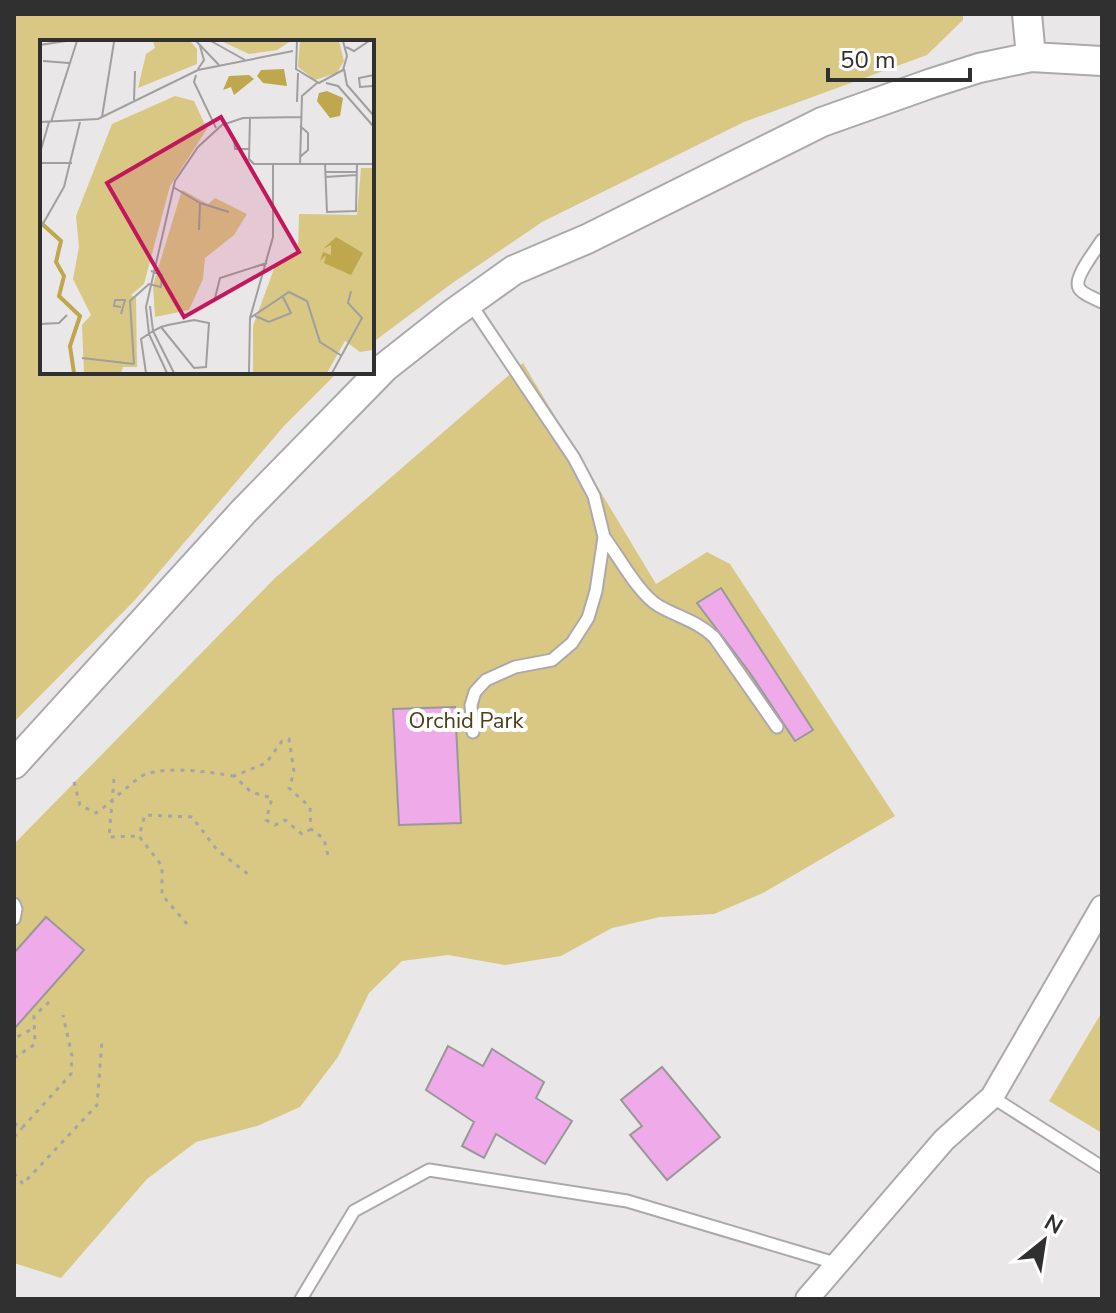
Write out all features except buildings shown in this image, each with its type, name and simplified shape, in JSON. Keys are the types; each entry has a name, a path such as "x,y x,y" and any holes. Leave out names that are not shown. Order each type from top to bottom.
{"street":[{"path":"1027,14 1031,57"},
{"path":"14,764 244,511 385,367 514,270 587,239 822,122 979,68 1031,57 1102,61"},
{"path":"807,1299 944,1140 992,1097 1102,907"}],"lane":[{"path":"1102,240 1077,284 1080,290 1102,302"},
{"path":"469,302 574,458 594,496 604,537 596,591 588,618 572,643 552,660 515,667 486,680 475,692 471,705 473,732"},
{"path":"604,537 648,597 657,605 703,626 714,637 777,727"},
{"path":"14,904 14,919"},
{"path":"992,1097 1102,1167"},
{"path":"301,1299 354,1211 429,1170 627,1201 835,1263"}],"path":[{"path":"74,782 80,805 96,813 144,774 193,770 234,776 266,763 282,741 289,739 294,772 289,788 310,807 311,829 324,839 329,860"},
{"path":"234,776 251,792 272,798 266,820 275,825 285,820 302,834 311,829"},
{"path":"114,779 109,837 139,836"},
{"path":"139,836 145,815 192,817 217,850 248,874"},
{"path":"139,836 162,866 162,895 187,924"},
{"path":"14,1058 35,1044 34,1016 49,1002"},
{"path":"14,1137 71,1074 72,1056 63,1015"},
{"path":"14,1045 15,1038 35,1028"},
{"path":"14,1173 23,1184 97,1105 102,1040"},
{"path":"14,1067 14,1073"},
{"path":"14,1123 22,1128"}],"green space":[{"path":"14,14 963,14 963,20 927,55 744,122 542,222 374,342 374,40 40,40 40,374 336,374 284,426 135,600 14,722"},
{"name":"Orchid Park","path":"523,363 656,584 707,552 730,564 895,816 763,893 714,914 660,917 612,928 561,956 505,965 448,955 402,961 369,993 338,1057 300,1107 257,1126 196,1142 147,1179 61,1278 14,1263 14,844 275,578"},
{"path":"1102,1012 1102,1133 1049,1101"}]}
